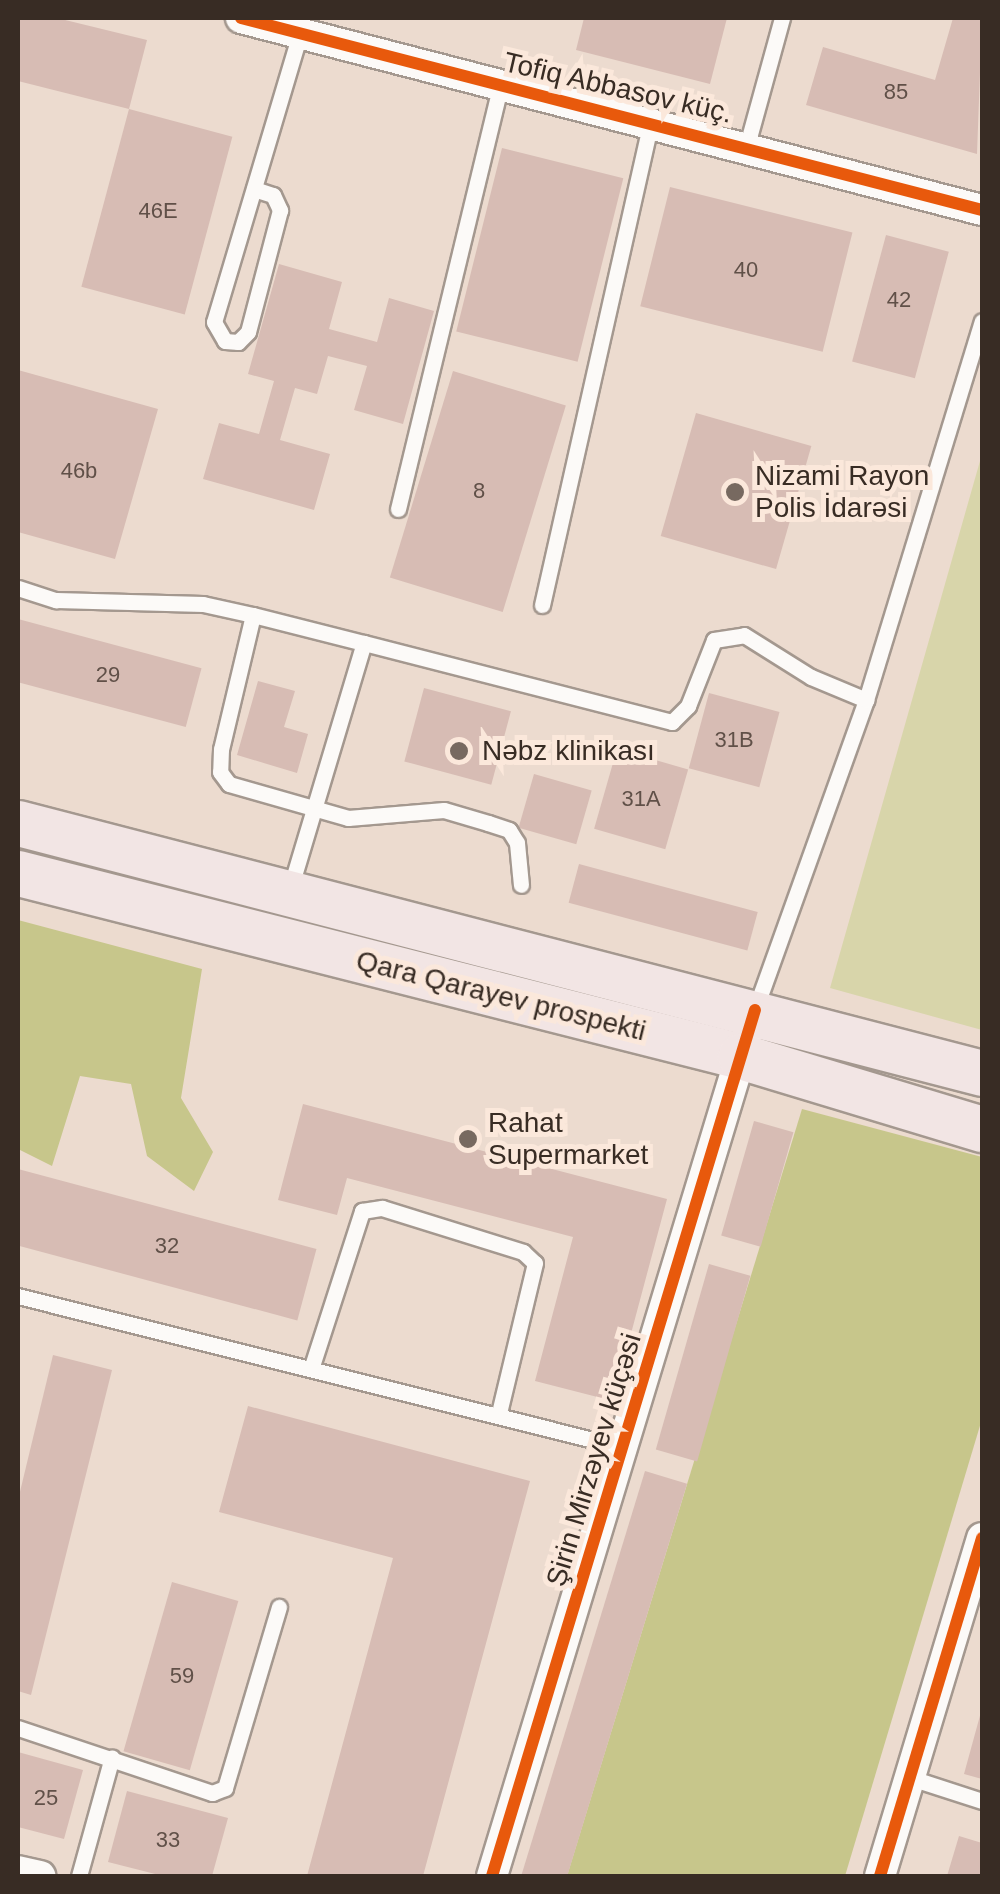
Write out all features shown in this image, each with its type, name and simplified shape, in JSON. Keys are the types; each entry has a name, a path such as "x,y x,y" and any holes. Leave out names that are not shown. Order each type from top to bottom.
{"main road":[{"name":"Qara Qarayev prospekti","path":"18,823 755,1010 982,1072"},
{"name":"Qara Qarayev prospekti","path":"18,873 740,1056 982,1129"}],"street":[{"name":"Tofiq Abbasov küç.","path":"241,18 500,86 748,144 982,210"},
{"name":"Şirin Mirzəyev küçəsi","path":"492,1876 626,1448 755,1010"},
{"path":"880,1876 982,1538"},
{"path":"18,1871 40,1876"}],"lane":[{"path":"748,144 782,18"},
{"path":"254,189 273,194 280,210 248,332 238,342 225,341 214,322 300,33"},
{"path":"398,509 500,86"},
{"path":"542,605 651,122"},
{"path":"755,1010 866,700 982,322"},
{"path":"18,588 56,600 202,604 672,722 688,706 714,640 744,635 811,678 866,700"},
{"path":"253,615 220,772 229,784 348,818 444,810 498,826 517,844 521,884"},
{"path":"289,892 364,642"},
{"path":"312,1366 362,1211 382,1208 523,1252 535,1264 499,1413"},
{"path":"18,1296 312,1366 626,1448"},
{"path":"18,1728 212,1792 225,1788 279,1607"},
{"path":"79,1876 112,1757"},
{"path":"911,1778 982,1801"}],"shaded area":[{"path":"982,454 982,1030 830,988"},
{"path":"18,920 202,969 181,1098 213,1152 194,1191 147,1156 131,1084 80,1076 52,1166 18,1149"},
{"path":"802,1109 982,1157 982,1419 845,1876 567,1876"}],"building":[{"path":"18,18 57,18 147,40 129,109 18,81"},
{"path":"584,18 727,18 710,84 576,50"},
{"path":"953,18 982,18 977,154 806,105 823,47 935,80"},
{"path":"129,109 232,137 185,314 81,287"},
{"path":"502,148 623,178 578,362 456,331"},
{"path":"670,187 852,232 823,352 640,306"},
{"path":"886,235 949,252 915,378 852,362"},
{"path":"279,264 342,282 329,329 377,342 389,298 434,311 403,424 354,410 367,366 328,356 317,394 295,388 280,440 330,454 314,510 203,479 219,423 259,434 274,381 248,374"},
{"path":"18,370 158,409 115,559 18,532"},
{"path":"453,371 566,405 503,612 390,578"},
{"name":"Nizami Rayon Polis İdarəsi","path":"696,413 811,446 776,569 661,536"},
{"path":"18,619 202,668 186,727 18,682"},
{"path":"258,681 295,691 284,727 308,734 297,773 237,755"},
{"path":"424,688 511,711 491,785 404,761"},
{"path":"709,693 780,712 759,787 689,768"},
{"path":"617,749 688,769 665,849 594,829"},
{"path":"534,774 592,791 576,844 519,828"},
{"path":"579,864 758,912 747,951 569,903"},
{"path":"303,1104 667,1199 613,1401 535,1381 573,1237 347,1178 337,1215 278,1200"},
{"path":"754,1121 793,1132 761,1247 721,1235"},
{"path":"18,1169 316,1249 297,1320 18,1246"},
{"path":"709,1264 750,1276 697,1461 656,1450"},
{"path":"53,1355 112,1370 31,1695 18,1691 18,1500"},
{"path":"248,1406 530,1481 423,1876 307,1876 393,1558 219,1512"},
{"path":"645,1471 687,1484 567,1876 521,1876"},
{"path":"172,1582 238,1601 190,1770 123,1751"},
{"path":"982,1712 982,1779 964,1774"},
{"path":"18,1752 83,1770 64,1839 18,1827"},
{"path":"127,1791 228,1818 212,1876 163,1876 108,1862"},
{"path":"959,1836 982,1843 982,1876 947,1876"}],"cycle path":[{"path":"241,18 982,210"},
{"path":"492,1876 755,1010"},
{"path":"880,1876 982,1538"}],"place":[{"name":"Nizami Rayon Polis İdarəsi","path":"735,492"},
{"name":"Nəbz klinikası","path":"459,751"},
{"name":"Rahat Supermarket","path":"468,1139"}]}
